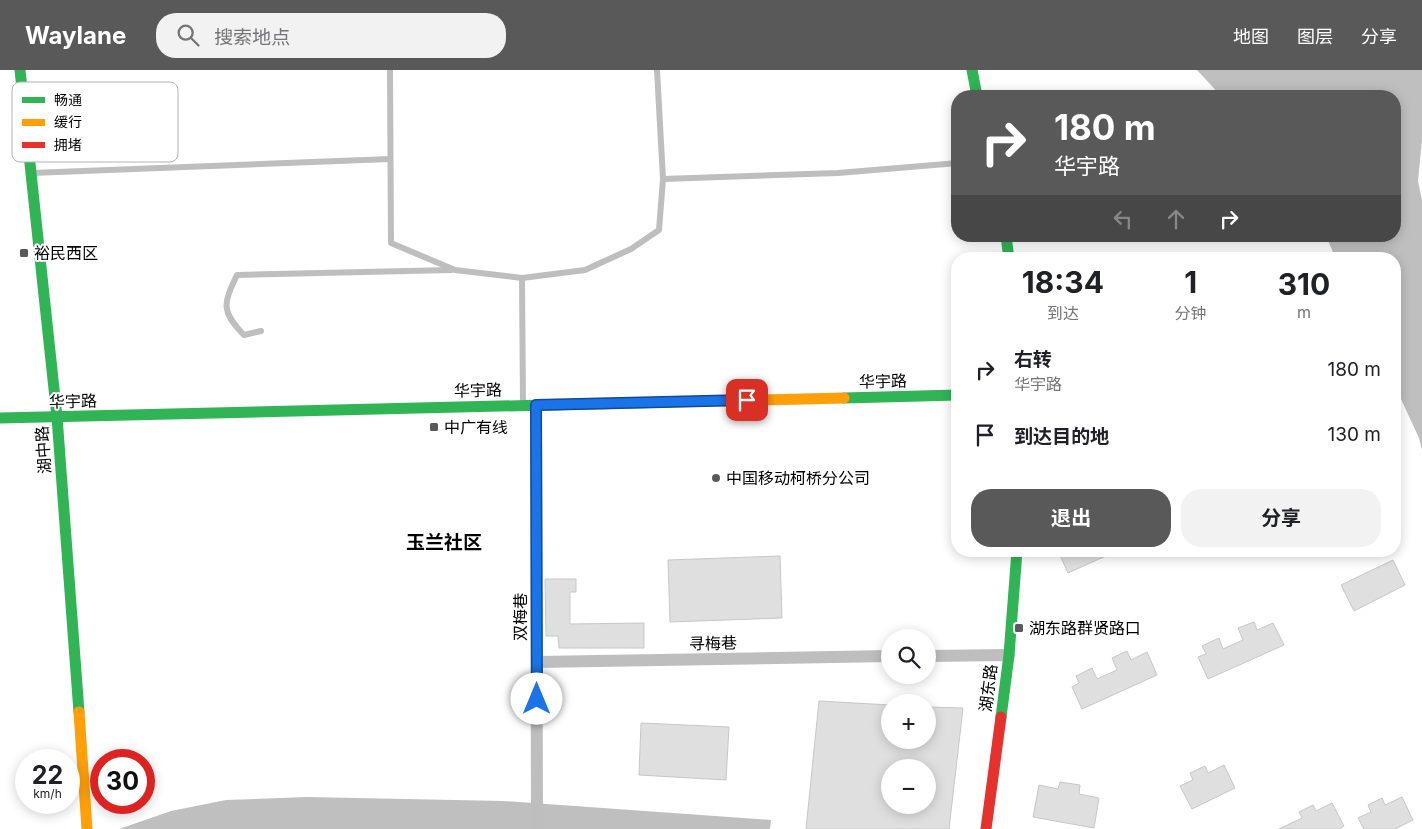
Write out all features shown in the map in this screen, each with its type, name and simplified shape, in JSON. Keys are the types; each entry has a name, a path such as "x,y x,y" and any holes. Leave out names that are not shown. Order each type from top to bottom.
{"street":[{"path":"972,70 976,90"},
{"name":"湖中路","path":"30,162 57,417 87,829"},
{"name":"华宇路","path":"0,418 951,396"},
{"name":"双梅巷","path":"530,405 536,662 537,829"},
{"name":"湖东路","path":"986,829 1008,654 1016,557"},
{"path":"936,656 1008,654"},
{"name":"寻梅巷","path":"536,662 881,656"}],"lane":[{"path":"390,70 391,243 455,270"},
{"path":"261,331 244,335 228,319 225,300 237,275 455,270 522,278 585,270 638,244 659,230 662,179 657,70"},
{"path":"31,173 390,159"},
{"path":"662,179 838,173 951,164"},
{"path":"522,278 530,405"}],"shaded area":[{"path":"1197,70 1422,70 1422,140 1418,181 1422,200 1422,450 1419,438 1401,399 1401,252 1333,252 1329,242 1401,242 1401,90 1215,90"},
{"path":"307,797 503,801 771,820 770,829 119,829 171,811 226,800"}],"building":[{"path":"780,556 782,618 670,622 668,560"},
{"path":"1061,557 1104,557 1068,573"},
{"path":"1393,560 1405,585 1354,611 1341,585"},
{"path":"545,579 576,579 576,592 570,592 570,624 644,623 644,648 559,648 558,636 546,636"},
{"path":"1254,622 1257,630 1273,623 1284,645 1208,679 1198,657 1206,654 1202,646 1219,638 1223,649 1243,640 1238,628"},
{"path":"1127,651 1131,660 1147,652 1157,675 1082,709 1072,687 1079,683 1076,676 1092,668 1097,679 1117,670 1112,658"},
{"path":"819,701 881,704 881,749 936,749 936,707 963,708 949,829 806,829"},
{"path":"641,723 729,727 726,780 639,775"},
{"path":"1224,765 1235,788 1192,809 1180,786 1193,780 1190,773 1205,766 1208,773"},
{"path":"1060,782 1080,785 1079,794 1099,798 1094,828 1033,817 1039,785 1058,789"},
{"path":"1402,797 1413,820 1395,829 1364,829 1358,818 1371,812 1368,805 1382,798 1385,805"},
{"path":"1332,803 1344,826 1339,829 1279,829 1302,818 1299,812 1313,805 1316,811"}],"traffic: fast":[{"path":"20,70 21,82"},
{"path":"972,70 976,90"},
{"path":"30,162 57,417 79,712"},
{"path":"1007,242 1008,252"},
{"path":"844,398 951,395"},
{"path":"0,418 671,402"},
{"path":"1001,717 1009,655 1017,557"}],"traffic: slow":[{"path":"671,402 844,398"},
{"path":"79,712 87,829"}],"traffic: jam":[{"path":"986,829 1001,717"}],"place":[{"name":"裕民西区","path":"24,253"},
{"name":"中广有线","path":"434,427"},
{"name":"中国移动柯桥分公司","path":"716,478"},
{"name":"湖东路群贤路口","path":"1019,628"}],"district":[{"name":"玉兰社区","path":"444,542"}],"route":[{"path":"537,699 536,405 747,400"}]}
